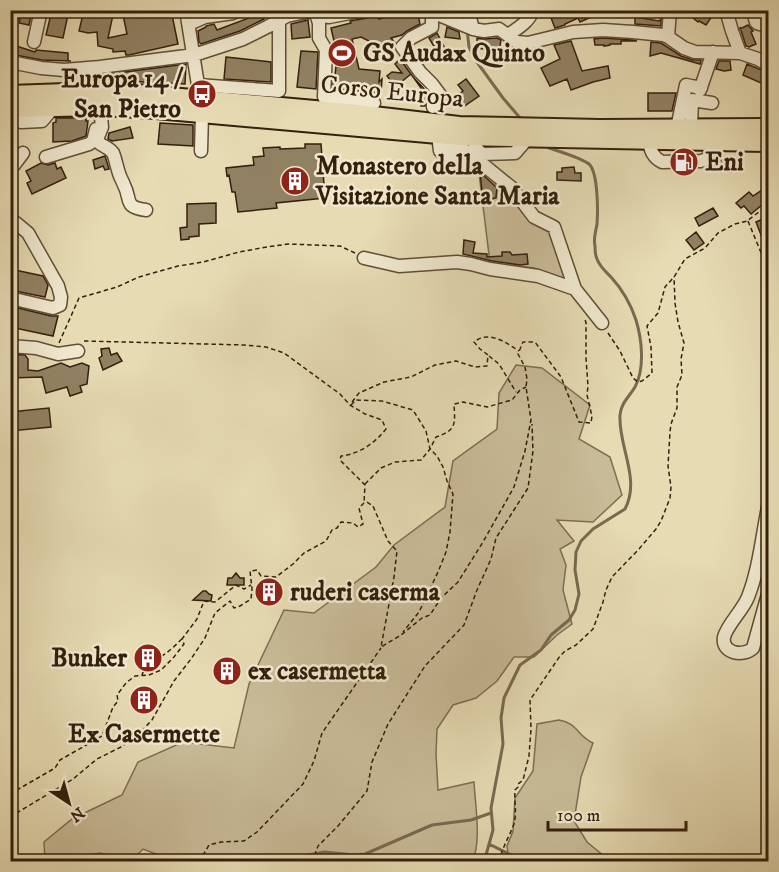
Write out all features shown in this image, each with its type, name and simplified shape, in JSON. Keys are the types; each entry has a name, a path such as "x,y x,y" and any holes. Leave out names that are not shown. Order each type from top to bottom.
{"main road":[{"name":"Corso Europa","path":"11,104 94,92 126,92 348,112 526,133 768,143"},
{"name":"Corso Europa","path":"11,104 100,111 202,114 442,142 526,133"},
{"name":"Corso Europa","path":"642,136 684,128 768,128"}],"street":[{"path":"34,42 41,10"},
{"path":"186,10 198,85 279,91 279,21"},
{"path":"189,24 204,14 233,13 235,10"},
{"path":"10,62 64,70 194,55 243,39 287,16 316,11 329,17 365,10"},
{"path":"468,10 473,29"},
{"path":"508,35 526,21 532,14 532,10"},
{"path":"668,37 670,10"},
{"path":"726,10 740,53"},
{"path":"754,10 756,23 768,24"},
{"path":"316,11 319,38 326,50 324,97 374,103"},
{"path":"433,107 433,104 445,101 402,47 411,38 432,27 430,12 473,29 484,31 499,29 517,42 528,43 573,32 603,30 633,32 663,35 695,52 740,53 768,65"},
{"path":"684,128 686,85 701,89 713,52"},
{"path":"684,128 692,100 712,103"},
{"path":"46,157 93,141 100,111"},
{"path":"100,111 102,127 98,142 108,147 112,153 120,178 125,185 128,202 135,209 146,210"},
{"path":"201,151 202,114"},
{"path":"442,142 438,145 440,151 446,155 472,161 480,160 512,188 534,217 555,227 575,289 602,323"},
{"path":"10,164 14,165 23,153"},
{"path":"10,221 28,233 62,297 60,305 52,308 10,298"},
{"path":"364,258 399,266 457,262 538,276 575,289"},
{"path":"10,346 36,348 57,354 81,346"},
{"path":"768,507 754,580 747,599 725,634 724,642 729,650 740,654 753,648 768,595"}],"path":[{"path":"602,323 620,351 633,378 638,382 642,381 651,373 651,347 647,326 658,313 665,287 685,259 705,248 718,233 735,224 747,221 768,205"},
{"path":"747,221 762,255 764,280 768,293"},
{"path":"57,346 79,298 117,287 139,277 239,252 288,244 340,246 364,258"},
{"path":"499,861 515,820 515,790 523,780 529,756 530,700 560,656 593,629 612,577 656,529 670,498 668,466 670,432 677,408 677,387 682,375 681,359 684,343 675,303 674,276"},
{"path":"315,861 313,860 318,846 367,791 372,762 394,714 425,666 464,625 491,559 496,538 528,488 533,451 527,379 525,367 518,354 523,342 535,342 561,377 579,422 591,423 592,416 587,395 586,323 583,314"},
{"path":"517,393 499,364 474,342 480,338 500,339 519,351"},
{"path":"81,346 244,345 266,347 284,352 340,394 350,405 382,420 386,429 380,436 362,450 341,456 339,460 365,485"},
{"path":"350,405 359,393 384,382 411,377 435,365 456,361 475,367 487,366 488,355"},
{"path":"10,817 73,779 97,759 138,735 152,720 174,681 205,638 215,613 230,601 234,608 251,599 249,572 257,570 261,576 276,576 304,553 326,542 332,530 337,528 341,522 353,523 358,527 363,525 359,508 364,503 365,485 381,468 395,462 421,460 436,437 448,433 453,426 454,404 463,402 487,407 512,400 526,387"},
{"path":"350,405 356,400 382,401 413,410 426,431 430,449 438,456 453,494 446,552 419,612 401,635"},
{"path":"381,647 422,618 430,615 441,598 458,582 514,487 525,451 531,420"},
{"path":"199,861 209,845 244,841 257,832 303,784 314,761 322,733 381,647 397,551 388,541 373,506 367,502 364,503"},
{"path":"141,676 147,661 168,652 182,639 197,619 204,601 215,602 236,585 244,589 251,585"},
{"path":"10,794 55,768 60,760 102,736 113,707 118,701 117,695 126,683 135,676 149,675 161,670 184,644 182,639"}],"shaded area":[{"path":"478,165 497,186 507,185 549,227 567,282 534,268 490,263"},
{"path":"516,365 542,368 590,405 579,439 610,457 622,495 593,522 557,520 574,541 560,549 566,565 563,590 572,624 534,657 514,657 497,681 476,698 453,705 437,729 438,790 474,782 477,844 472,861 177,862 143,849 131,861 100,853 45,861 44,842 72,819 122,795 138,762 183,742 234,748 249,684 284,610 314,613 376,567 394,545 445,507 453,461 497,429 499,393"},
{"path":"559,720 570,724 593,743 581,777 574,821 587,842 610,861 519,861 508,854 507,846 513,831 515,798 533,771 537,724"}],"building":[{"path":"10,10 32,10 29,25 19,23 20,19 10,17"},
{"path":"52,10 69,10 63,38 46,35"},
{"path":"84,10 114,10 108,38 127,34 122,10 171,10 178,44 129,55 126,55 125,51 113,52 113,49 98,46 97,32 79,31"},
{"path":"409,10 417,10 420,24 402,35 391,38 394,44 371,50 369,41 361,37 352,39 359,69 380,71 381,93 333,89 333,75 335,75 336,66 340,67 331,28 377,13 379,19"},
{"path":"548,10 607,10 580,22 578,18 555,28"},
{"path":"683,10 707,10 713,15 706,25 698,22"},
{"path":"262,13 264,19 240,31 201,44 199,42 198,31 206,26 214,24 217,30"},
{"path":"635,17 659,21 661,19 661,26 635,24"},
{"path":"308,20 310,37 292,39 291,24"},
{"path":"748,25 753,31 751,32 756,44 746,46 741,29"},
{"path":"447,27 459,32 460,39 445,37"},
{"path":"437,33 447,52 439,55 429,38"},
{"path":"477,38 501,40 499,51 477,48"},
{"path":"594,39 637,41 621,41 621,44 604,46 595,45"},
{"path":"571,41 582,71 608,66 610,78 571,90 567,79 550,86 541,68 560,59 554,45"},
{"path":"651,42 661,43 681,56 701,60 700,64 661,53 650,56"},
{"path":"10,44 35,52 36,50 68,53 68,61 42,60 10,54"},
{"path":"301,51 318,52 316,89 297,87"},
{"path":"226,57 271,62 271,82 224,79"},
{"path":"400,59 411,74 395,87 387,76 392,72 402,73 395,64"},
{"path":"719,61 730,61 731,70 716,69"},
{"path":"186,64 185,84 102,80 102,75"},
{"path":"747,64 768,73 768,86 743,75"},
{"path":"414,78 430,95 425,106 421,106 422,91"},
{"path":"466,79 479,96 463,107 458,95 463,91 458,85"},
{"path":"648,93 676,93 672,111 648,111"},
{"path":"56,118 86,118 88,121 86,136 72,141 53,142 53,123 56,122"},
{"path":"160,123 193,125 193,146 158,144"},
{"path":"130,127 133,138 112,141 108,139 109,133"},
{"name":"Monastero della Visitazione Santa Maria","path":"305,144 321,144 325,198 276,203 277,208 238,212 235,192 232,192 226,168 254,165 253,157 264,156 263,148 305,148"},
{"path":"105,156 109,169 105,170 103,166 95,169 93,160"},
{"path":"718,160 736,160 736,172 728,172 728,168 715,168"},
{"path":"41,163 48,165 55,163 57,169 61,167 66,178 32,194 27,183 31,181 26,171"},
{"path":"574,167 575,173 581,173 581,181 557,180 557,172 562,172 562,168"},
{"path":"480,172 497,188 496,198 483,201"},
{"path":"768,186 768,200 751,214 744,206 741,208 736,203 749,192 753,196"},
{"path":"216,203 216,223 199,224 199,236 181,240 180,228 187,227 187,204"},
{"path":"713,208 718,216 699,226 695,218"},
{"path":"768,217 768,238 763,240 756,222"},
{"path":"696,232 704,243 694,250 686,240"},
{"path":"464,240 475,242 473,253 487,254 487,257 502,256 502,252 510,252 512,255 527,254 528,264 492,261 463,254"},
{"path":"10,269 43,276 48,285 45,297 10,290"},
{"path":"14,307 58,316 53,336 10,327"},
{"path":"109,348 111,355 117,353 122,361 103,370 99,358 102,356 101,349"},
{"path":"10,354 25,355 28,359 28,370 38,371 61,363 70,367 82,363 89,366 87,384 80,386 82,392 70,396 67,387 46,393 42,377 10,378"},
{"path":"49,408 51,427 10,431 10,412"},
{"path":"236,573 240,578 244,578 244,585 227,585 228,578 232,578"},
{"name":"ruderi caserma","path":"264,582 275,582 274,602 263,602"},
{"path":"203,591 212,595 211,601 193,600"}],"waterway":[{"path":"467,29 469,47 474,58 521,119"},
{"path":"484,862 493,830 491,808 503,744 501,718 504,698 520,665 541,650 551,635 569,620 575,610 579,594 575,570 576,552 581,541 593,529 625,509 631,486 620,427 620,415 635,387 640,371 642,354 638,328 626,297 601,267 596,256 594,240 597,202 593,170 583,160 549,148"},
{"path":"243,862 276,857 291,858 325,852 365,854 432,825 471,820 491,813"},
{"path":"489,844 525,862"}],"place":[{"name":"GS Audax Quinto","path":"342,53"},
{"name":"Europa 14 / San Pietro","path":"202,94"},
{"name":"Eni","path":"684,162"},
{"name":"Monastero della Visitazione Santa Maria","path":"295,181"},
{"name":"ruderi caserma","path":"269,592"},
{"name":"Bunker","path":"148,658"},
{"name":"ex casermetta","path":"227,671"},
{"name":"Ex Casermette","path":"144,700"}]}
